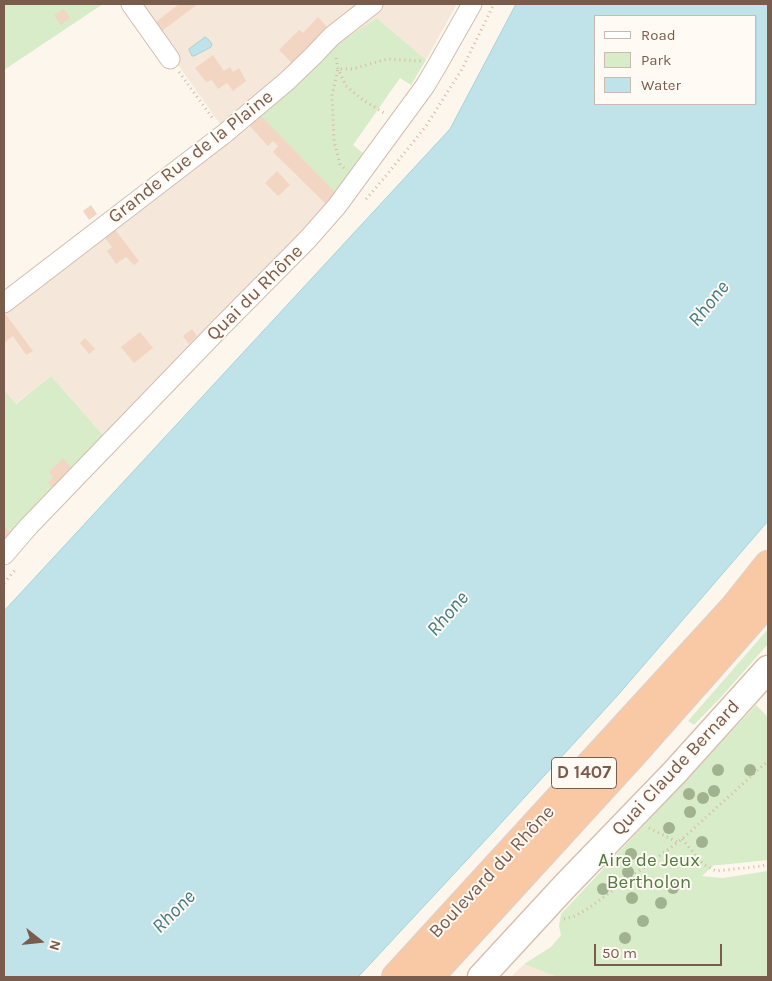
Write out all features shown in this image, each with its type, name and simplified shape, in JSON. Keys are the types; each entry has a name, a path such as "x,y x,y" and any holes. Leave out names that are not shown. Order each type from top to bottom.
{"highway":[{"name":"Boulevard du Rhône","path":"396,977 726,616 768,565"},
{"name":"Boulevard du Rhône","path":"429,977 633,754 768,601"}],"main road":[{"name":"Quai Claude Bernard","path":"481,977 675,772 768,669"}],"street":[{"path":"131,4 170,59"},
{"name":"Grande Rue de la Plaine","path":"4,303 224,134 286,81 332,36 373,4"},
{"name":"Quai du Rhône","path":"4,555 29,526 337,206 425,86 472,4"}],"path":[{"path":"332,36 338,69 346,86 399,122"},
{"path":"170,59 224,134"},
{"path":"338,69 352,69 388,59 438,64"},
{"path":"338,69 332,95 334,141 340,164 355,182"},
{"path":"534,920 560,920 575,916 589,908 682,839 768,761"},
{"path":"630,818 677,842"},
{"path":"682,839 703,864 716,870 768,864"}],"shaded area":[{"path":"135,4 457,4 426,60 377,18 260,115 335,192 305,234 103,435 51,376 15,404 4,390 4,310 98,237 232,141"},
{"path":"524,964 557,977 511,977"}],"green space":[{"path":"4,4 103,4 4,70"},
{"path":"377,18 426,60 411,85 400,78 353,145 363,153 335,192 259,115 334,46"},
{"path":"51,376 103,435 4,543 4,390 16,404"},
{"path":"768,629 768,644 694,725 688,721"},
{"name":"Aire de Jeux Bertholon","path":"756,705 768,717 768,860 714,865 702,876 723,878 768,871 768,977 557,977 524,964 551,947 561,935 559,926 561,914"}],"water":[{"name":"Rhone","path":"516,4 768,4 768,521 618,695 358,977 4,977 4,611 450,129"},
{"path":"205,37 212,44 211,47 192,56 189,49"}],"building":[{"path":"179,4 198,4 159,33 152,25"},
{"path":"64,9 70,18 61,25 54,15"},
{"path":"318,17 327,27 292,63 279,50 299,30 303,33"},
{"path":"213,55 224,71 230,67 233,72 239,68 246,81 233,91 227,83 218,89 212,80 206,82 195,68"},
{"path":"256,111 335,192 326,204 273,152 278,146 273,141 268,146 248,124"},
{"path":"277,171 290,185 278,196 265,183"},
{"path":"91,205 97,214 89,220 83,211"},
{"path":"113,227 139,261 134,265 126,257 116,264 107,251 112,247 103,235"},
{"path":"4,312 33,351 26,355 13,336 4,343"},
{"path":"192,329 197,336 189,344 183,336"},
{"path":"140,332 153,348 134,363 121,347"},
{"path":"85,338 95,349 89,354 80,343"},
{"path":"63,458 71,468 53,487 48,483 53,477 49,472"},
{"path":"4,525 10,533 4,540"}]}
